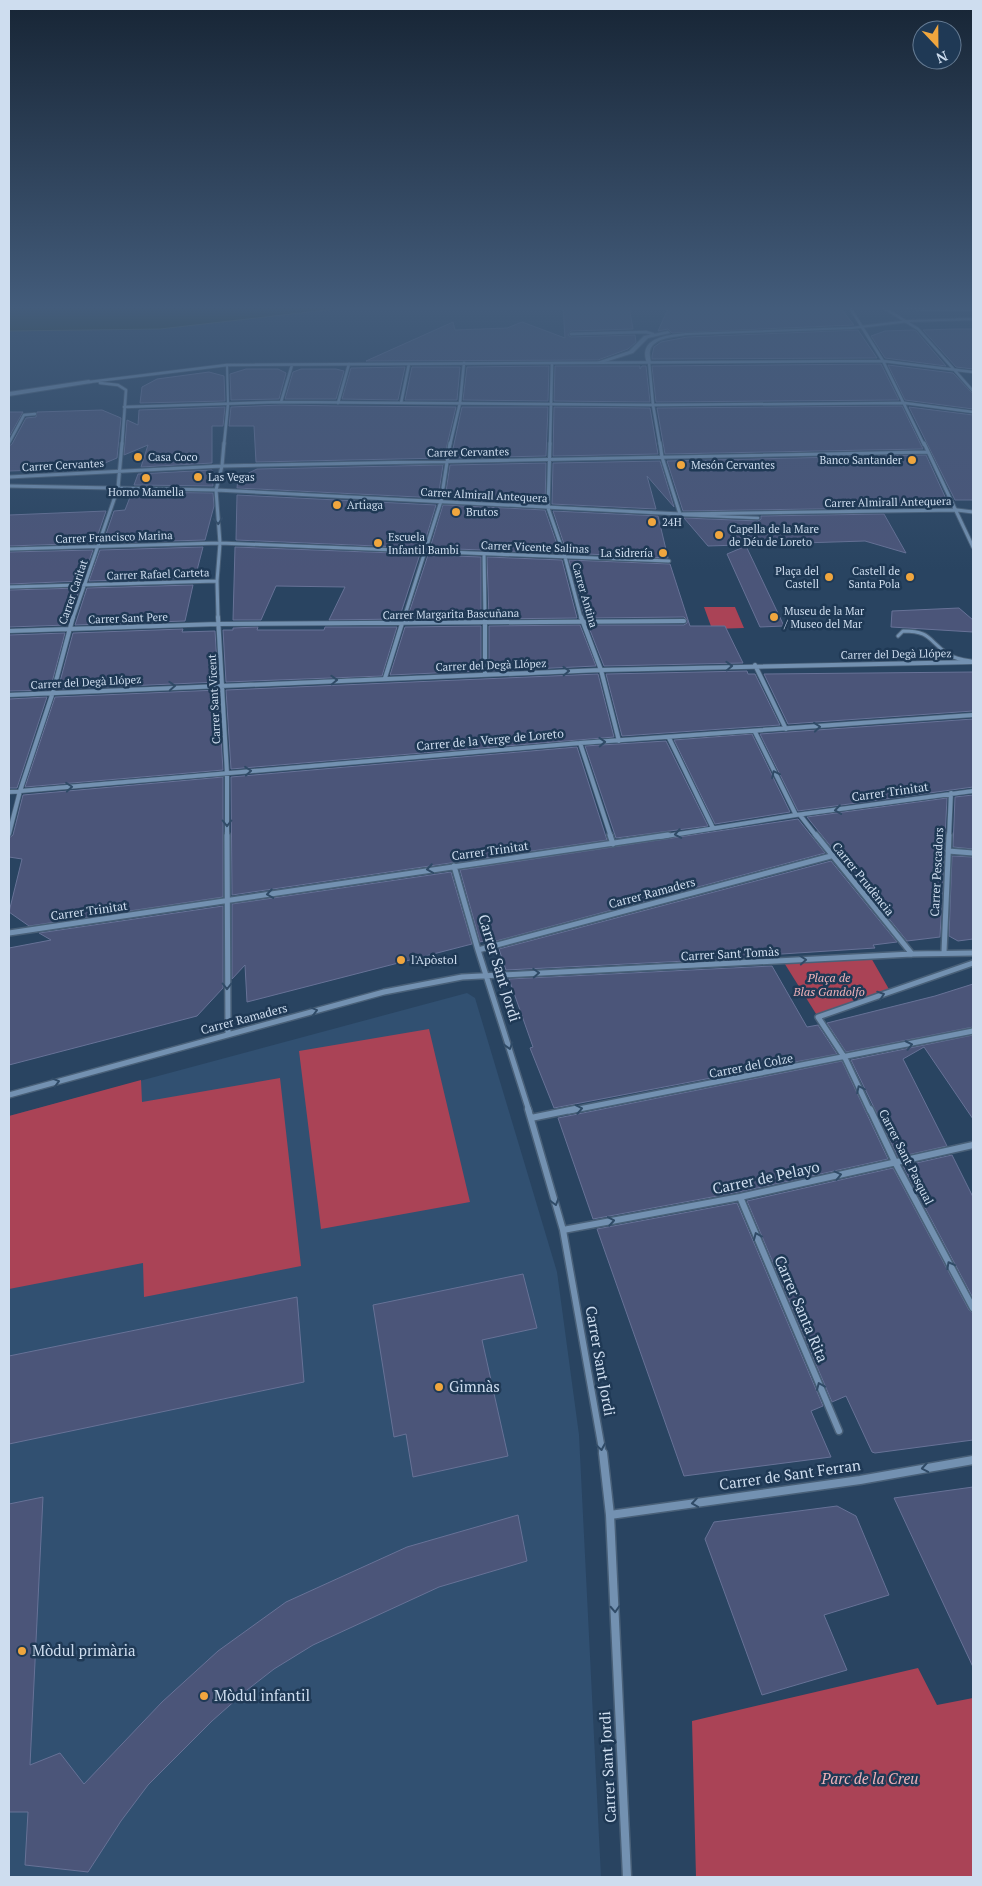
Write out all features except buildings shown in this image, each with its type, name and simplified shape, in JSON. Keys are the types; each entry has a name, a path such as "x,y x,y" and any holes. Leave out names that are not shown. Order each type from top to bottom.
{"street":[{"name":"Carrer Caritat","path":"9,834 20,791 53,692 69,629 118,488 126,394"},
{"path":"280,402 283,394"},
{"path":"338,403 341,394"},
{"path":"401,403 403,394"},
{"path":"385,678 441,502 446,461 461,394"},
{"name":"Carrer Antina","path":"550,394 551,459 548,508 565,557 582,621 601,670 618,741"},
{"path":"652,394 662,457 680,514"},
{"path":"900,394 973,547"},
{"path":"124,407 280,402 653,405 905,403 973,412"},
{"name":"Carrer Sant Vicent","path":"228,404 222,466 216,490 220,543 217,581 218,624 227,773 228,1034"},
{"path":"9,443 24,415 35,414"},
{"name":"Carrer Cervantes","path":"9,477 222,466 928,452"},
{"name":"Carrer Almirall Antequera","path":"9,486 216,490 680,514 957,510 973,512"},
{"name":"Carrer Francisco Marina","path":"9,549 220,543"},
{"name":"Carrer Vicente Salinas","path":"220,543 669,561"},
{"path":"484,554 485,674"},
{"name":"Carrer Rafael Carteta","path":"9,587 217,581"},
{"name":"Carrer Margarita Bascuñana","path":"218,624 684,621"},
{"name":"Carrer Sant Pere","path":"9,631 218,624"},
{"name":"Carrer del Degà Llópez","path":"9,694 601,670 973,661"},
{"path":"755,665 786,729"},
{"name":"Carrer de la Verge de Loreto","path":"9,792 580,743 973,715"},
{"name":"Carrer Prudència","path":"755,732 798,815 912,954"},
{"path":"669,738 713,828"},
{"path":"580,743 613,844"},
{"name":"Carrer Trinitat","path":"9,933 798,815 973,791"},
{"name":"Carrer Pescadors","path":"944,952 951,793"},
{"path":"948,851 973,853"},
{"name":"Carrer Ramaders","path":"478,950 831,856"},
{"name":"Carrer Sant Jordi","path":"454,866 563,1230 606,1471 610,1514 627,1877"},
{"name":"Carrer Sant Tomàs","path":"487,975 944,952 973,953"},
{"name":"Carrer Sant Pasqual","path":"973,963 818,1017 844,1058 895,1162 973,1308"},
{"name":"Carrer Ramaders","path":"9,1095 384,992 462,977 487,975"},
{"name":"Carrer del Colze","path":"531,1118 844,1058 973,1031"},
{"name":"Carrer de Pelayo","path":"563,1230 740,1197 973,1145"},
{"name":"Carrer Santa Rita","path":"740,1197 839,1431"},
{"name":"Carrer de Sant Ferran","path":"610,1514 860,1480 973,1460"}],"lane":[{"name":"Carrer Sant Vicent","path":"228,394 228,404"},
{"path":"680,514 695,517 758,518"},
{"path":"898,636 903,631 927,634 945,652 956,658 973,661"}],"shaded area":[{"path":"467,993 475,998 557,1272 579,1435 601,1877 9,1877 9,1116"}],"green space":[{"path":"704,607 735,607 744,628 712,629"},
{"name":"Plaça de Blas Gandolfo","path":"870,956 890,991 818,1017 783,961"},
{"path":"429,1029 470,1202 321,1229 299,1051"},
{"path":"280,1078 301,1266 144,1297 143,1263 9,1289 9,1116 141,1080 142,1102"},
{"name":"Parc de la Creu","path":"918,1668 937,1705 973,1698 973,1877 696,1877 692,1721"}],"place":[{"name":"Casa Coco","path":"138,457"},
{"name":"Banco Santander","path":"912,460"},
{"name":"Mesón Cervantes","path":"681,465"},
{"name":"Las Vegas","path":"198,477"},
{"name":"Horno Mamella","path":"146,478"},
{"name":"Artiaga","path":"337,505"},
{"name":"Brutos","path":"456,512"},
{"name":"24H","path":"652,522"},
{"name":"Capella de la Mare de Déu de Loreto","path":"719,535"},
{"name":"Escuela Infantil Bambi","path":"378,543"},
{"name":"La Sidrería","path":"663,553"},
{"name":"Plaça del Castell","path":"829,577"},
{"name":"Castell de Santa Pola","path":"910,577"},
{"name":"Museu de la Mar / Museo del Mar","path":"774,617"},
{"name":"l'Apòstol","path":"401,960"},
{"name":"Gimnàs","path":"439,1387"},
{"name":"Mòdul primària","path":"22,1651"},
{"name":"Mòdul infantil","path":"204,1696"}]}
